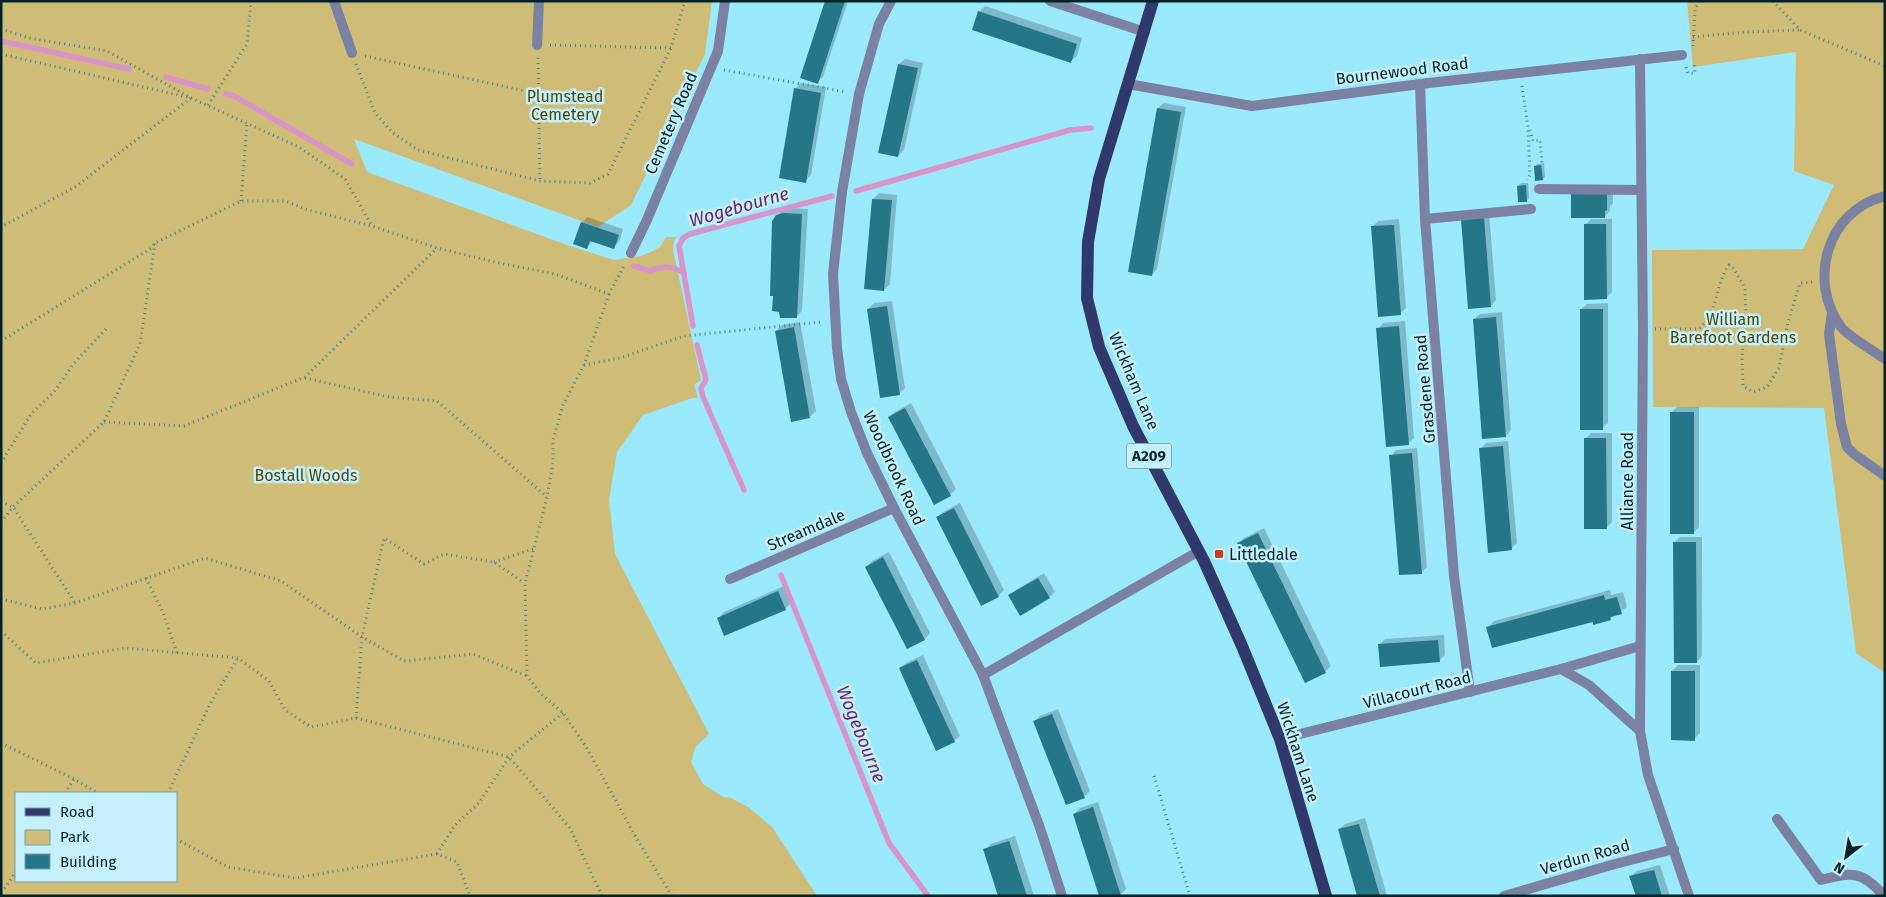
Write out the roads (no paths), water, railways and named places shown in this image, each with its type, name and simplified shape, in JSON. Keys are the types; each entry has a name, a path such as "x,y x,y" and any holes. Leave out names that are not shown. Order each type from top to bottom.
{"main road":[{"name":"Wickham Lane","path":"1153,1 1099,179 1088,242 1087,298 1099,346 1133,426 1199,551 1242,646 1280,739 1326,896"}],"street":[{"path":"334,1 352,53"},
{"path":"537,44 539,1"},
{"name":"Cemetery Road","path":"631,253 712,68 718,51 726,1"},
{"name":"Woodbrook Road","path":"891,1 879,24 859,94 842,192 834,265 835,320 841,379 851,412 867,452 894,508 983,675 1040,828 1062,896"},
{"path":"1050,1 1145,32"},
{"name":"Bournewood Road","path":"1128,84 1252,106 1420,84 1682,55"},
{"name":"Alliance Road","path":"1640,59 1642,328 1640,731 1648,775 1688,896"},
{"name":"Grasdene Road","path":"1420,84 1425,218 1454,576 1470,692"},
{"path":"1539,189 1640,190"},
{"path":"1885,196 1861,207 1847,217 1830,245 1824,275 1826,294 1832,312 1842,328 1885,359"},
{"path":"1425,218 1532,210"},
{"path":"1832,312 1829,334 1847,447 1885,476"},
{"name":"Streamdale","path":"730,579 894,508"},
{"path":"983,675 1199,551"},
{"name":"Villacourt Road","path":"1280,739 1561,669 1640,646"},
{"path":"1561,669 1589,685 1640,731"},
{"path":"1777,819 1821,880 1852,873 1865,878 1884,896"},
{"name":"Verdun Road","path":"1504,896 1674,849"}],"waterway":[{"path":"1,41 129,69"},
{"path":"166,77 208,89"},
{"path":"226,94 234,96 352,164"},
{"name":"Wogebourne","path":"856,191 1070,130 1091,128"},
{"name":"Wogebourne","path":"693,326 679,246 683,238 690,234 832,196"},
{"path":"634,266 651,271 663,267 672,268 684,273"},
{"name":"Wogebourne","path":"697,345 706,380 701,388 703,397 744,490"},
{"name":"Wogebourne","path":"781,575 889,843 928,896"}],"place":[{"name":"Littledale","path":"1219,554"}],"park label":[{"name":"Plumstead Cemetery","path":"565,105"},
{"name":"William Barefoot Gardens","path":"1733,328"},
{"name":"Bostall Woods","path":"306,475"}]}
